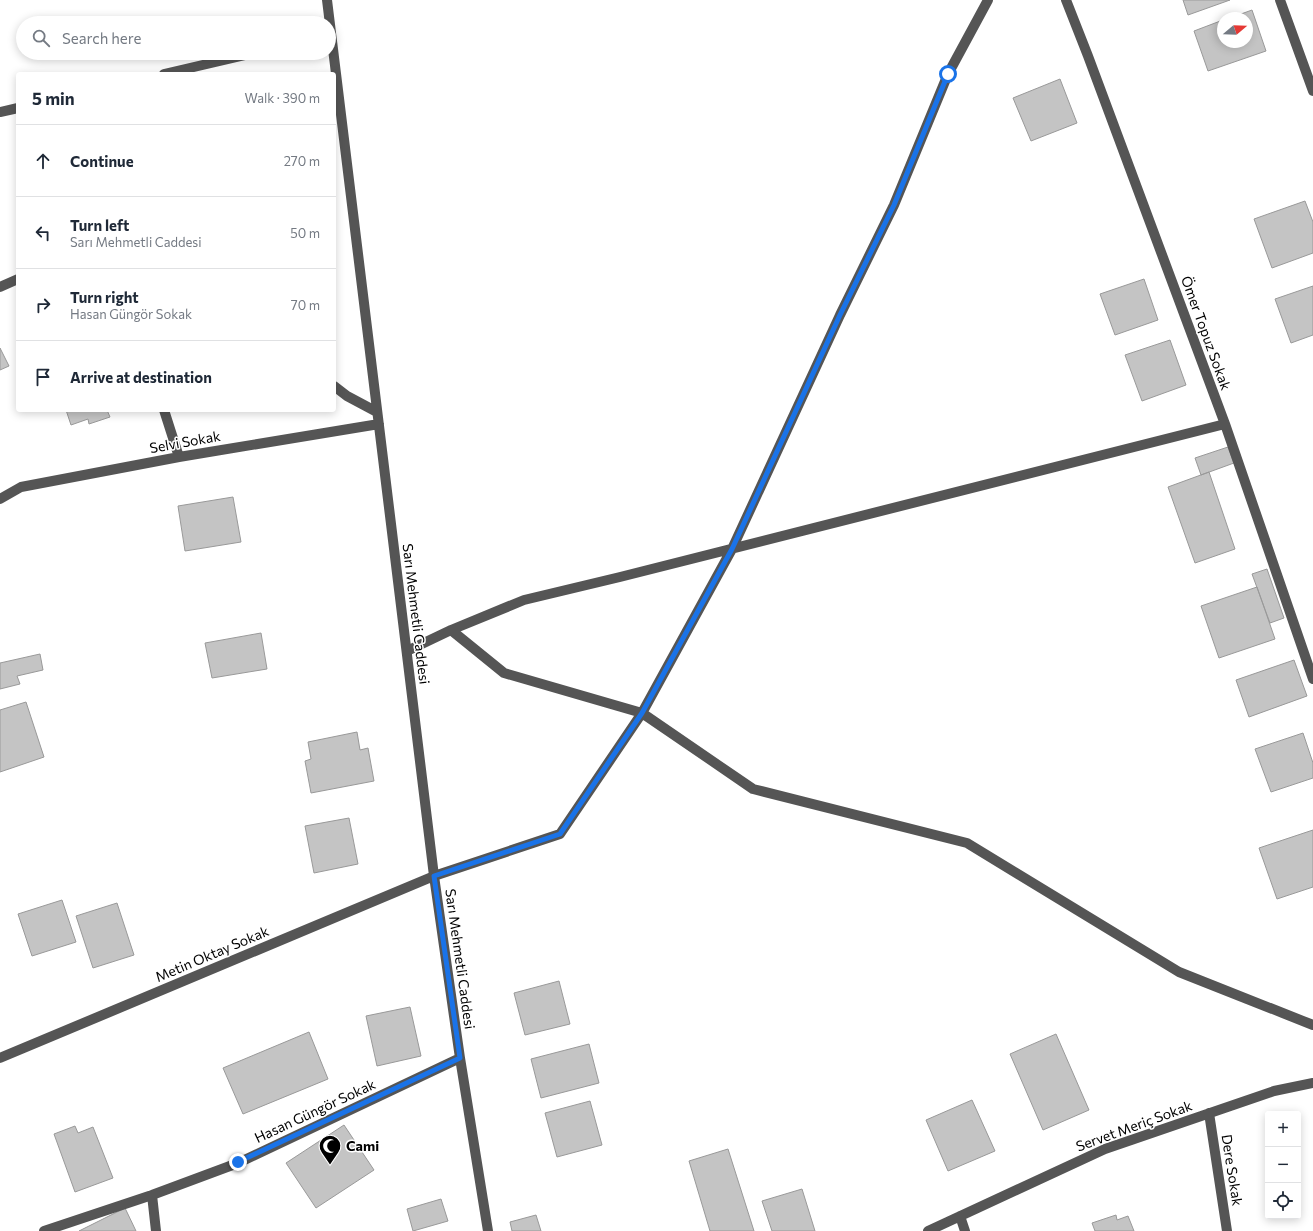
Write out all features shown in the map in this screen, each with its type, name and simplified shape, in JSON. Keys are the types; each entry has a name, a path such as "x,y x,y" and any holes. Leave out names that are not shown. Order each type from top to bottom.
{"street":[{"name":"Sarı Mehmetli Caddesi","path":"327,0 328,16"},
{"name":"Metin Oktay Sokak","path":"0,1058 434,876 560,834 642,713 732,549 840,315 894,205 948,74 988,0"},
{"name":"Ömer Topuz Sokak","path":"1066,0 1091,63 1225,424 1313,679"},
{"path":"1280,0 1313,91"},
{"path":"173,72 224,60"},
{"name":"Sarı Mehmetli Caddesi","path":"333,60 335,72"},
{"name":"Sarı Mehmetli Caddesi","path":"336,83 434,876 460,1058 488,1231"},
{"path":"0,112 16,108"},
{"path":"0,288 16,280"},
{"path":"336,388 347,396 377,412"},
{"path":"165,412 179,457"},
{"name":"Selvi Sokak","path":"0,499 21,487 179,457 378,424"},
{"path":"407,651 451,630 524,600 1225,424"},
{"path":"451,630 504,673 642,713 753,789 967,843 1179,972 1313,1025"},
{"name":"Hasan Güngör Sokak","path":"44,1231 152,1195 238,1162 460,1058"},
{"name":"Servet Meriç Sokak","path":"928,1231 1105,1149 1274,1091 1313,1083"},
{"name":"Dere Sokak","path":"1209,1113 1227,1231"},
{"path":"152,1195 156,1231"},
{"path":"960,1216 965,1231"}],"building":[{"path":"1183,0 1230,0 1188,15"},
{"path":"1253,13 1266,51 1208,71 1194,31 1217,22 1217,48 1253,48"},
{"path":"1060,79 1077,123 1031,141 1013,98"},
{"path":"1305,201 1313,222 1313,253 1272,268 1254,219"},
{"path":"1144,279 1158,320 1115,335 1100,294"},
{"path":"1313,286 1313,335 1291,343 1275,299"},
{"path":"1170,340 1186,385 1142,401 1125,355"},
{"path":"0,348 9,366 0,370"},
{"path":"67,412 108,412 110,417 89,424 88,419 71,425"},
{"path":"1228,447 1234,463 1201,475 1195,458"},
{"path":"1209,472 1235,549 1195,563 1168,487"},
{"path":"233,497 241,542 185,551 178,506"},
{"path":"1267,569 1284,618 1270,623 1252,574"},
{"path":"1257,587 1275,639 1219,658 1201,606"},
{"path":"261,633 267,669 212,678 205,643"},
{"path":"40,654 43,670 17,676 20,684 0,689 0,663"},
{"path":"1294,660 1307,696 1249,717 1236,680"},
{"path":"26,702 44,757 0,772 0,710"},
{"path":"357,732 360,750 368,748 374,781 311,793 305,761 311,759 308,742"},
{"path":"1303,733 1313,763 1313,778 1271,792 1255,749"},
{"path":"349,818 358,864 314,873 305,826"},
{"path":"1313,830 1313,887 1277,899 1259,848"},
{"path":"62,900 76,942 32,956 18,914"},
{"path":"117,903 134,955 93,968 76,916"},
{"path":"559,981 570,1024 525,1035 514,993"},
{"path":"410,1007 421,1056 377,1066 366,1016"},
{"path":"309,1032 328,1079 243,1114 223,1068"},
{"path":"1056,1034 1089,1110 1043,1130 1010,1054"},
{"path":"589,1044 599,1083 541,1098 531,1059"},
{"path":"972,1100 995,1151 948,1171 926,1120"},
{"path":"590,1101 602,1145 557,1157 545,1113"},
{"name":"Cami","path":"344,1125 374,1170 316,1208 286,1163"},
{"path":"75,1126 78,1133 93,1127 113,1178 75,1192 54,1134"},
{"path":"728,1149 754,1231 710,1231 689,1161"},
{"path":"802,1189 815,1231 772,1231 762,1201"},
{"path":"441,1199 448,1221 413,1231 407,1209"},
{"path":"125,1208 136,1231 79,1231"},
{"path":"536,1215 541,1231 512,1231 510,1222"},
{"path":"1116,1215 1117,1220 1128,1216 1134,1231 1095,1231 1092,1223"}],"place":[{"name":"Cami","path":"330,1166"}],"route":[{"path":"238,1162 460,1058 434,876 560,834 642,713 732,549 840,315 894,205 948,74"}]}
